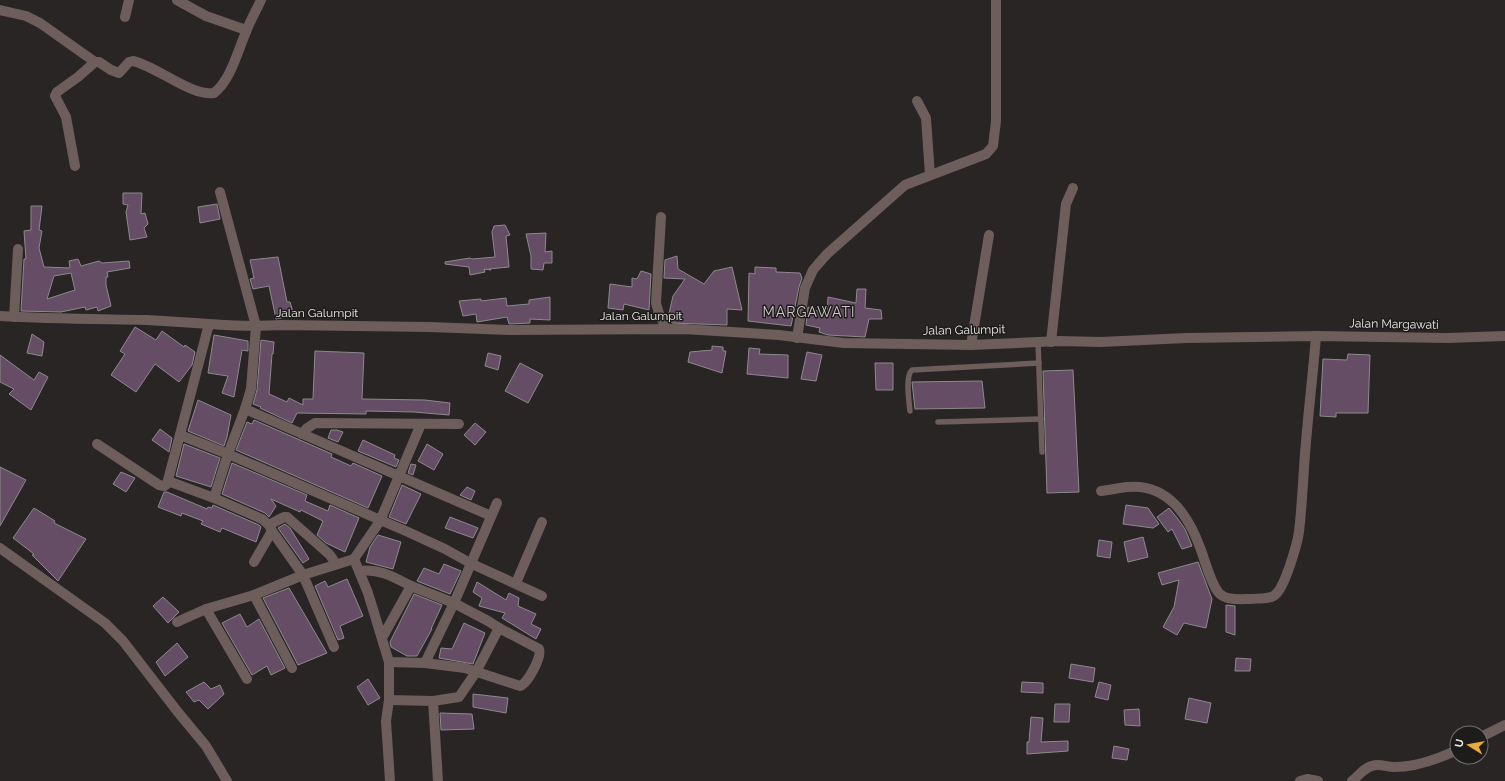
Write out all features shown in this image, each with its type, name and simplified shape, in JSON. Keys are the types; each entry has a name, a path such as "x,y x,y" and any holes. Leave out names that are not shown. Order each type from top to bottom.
{"street":[{"path":"125,17 129,0"},
{"path":"177,0 206,16 246,30"},
{"path":"0,10 26,16 40,23 94,62 99,62 111,70 119,73 130,61 135,61 196,90 212,94 220,88 232,67 246,30 261,0"},
{"path":"797,338 804,288 813,270 827,254 905,185 986,154 992,148 996,121 996,0"},
{"path":"75,166 66,117 55,94 78,77 94,62"},
{"path":"917,101 926,118 930,175"},
{"path":"1051,342 1066,204 1073,188"},
{"path":"214,498 251,388 256,326 220,192"},
{"path":"661,217 656,303 660,317 668,329"},
{"path":"972,345 989,235"},
{"path":"14,317 18,249"},
{"name":"Jalan Galumpit","path":"0,316 147,320 256,326 430,327 509,330 668,329 754,333 844,343 972,345 1282,336"},
{"path":"97,444 159,485 165,485 168,481 209,324"},
{"name":"Jalan Margawati","path":"1282,336 1424,338 1505,336"},
{"path":"1101,491 1129,487 1157,490 1166,496 1185,516 1192,528 1209,572 1218,592 1223,597 1244,599 1264,598 1276,594 1284,583 1298,533 1316,336"},
{"path":"245,409 491,516"},
{"path":"302,434 315,422 459,424"},
{"path":"177,622 206,609 254,595 303,575 354,559 380,521 421,424"},
{"path":"180,435 228,454 444,549 472,564 542,596"},
{"path":"168,481 214,498 262,519 303,575 334,647"},
{"path":"425,663 472,564 497,503"},
{"path":"254,562 270,528 284,517 288,518 330,555 336,564"},
{"path":"516,583 542,522"},
{"path":"0,548 105,623 123,641 206,746 227,781"},
{"path":"354,559 368,593 389,662 389,700 386,721 390,781"},
{"path":"359,571 375,570 383,572 411,586 454,603 540,650 540,657 530,676 524,684 520,686 465,668 425,663 389,662"},
{"path":"382,638 411,586"},
{"path":"254,595 292,668"},
{"path":"206,609 218,633 247,679"},
{"path":"389,700 433,701 459,697 476,672 499,628"},
{"path":"433,701 438,781"},
{"path":"1489,733 1505,725"},
{"path":"1352,781 1370,766 1380,765 1393,767 1440,758 1449,754"},
{"path":"1300,781 1307,779 1318,781"}],"lane":[{"path":"1038,342 1042,452"},
{"path":"910,411 908,386 909,374 912,370 1039,363"},
{"path":"938,422 1041,419"}],"building":[{"path":"123,193 142,193 141,214 145,213 148,224 144,228 147,237 130,240 126,212 128,205 123,204"},
{"path":"217,204 220,219 200,223 198,207"},
{"path":"31,206 42,206 39,230 42,231 39,248 44,267 70,268 69,261 78,259 81,266 99,261 102,263 129,261 130,268 107,272 108,277 106,277 106,285 111,306 98,311 97,307 86,310 85,307 61,312 21,311 24,259 26,259 24,231 31,230","holes":["71,273 75,290 47,299 54,276"]},
{"path":"505,225 510,235 506,236 509,267 489,269 491,270 484,269 485,272 470,275 469,267 445,264 445,262 470,258 495,257 492,232 494,226"},
{"path":"546,233 545,252 552,251 552,263 544,263 543,270 531,269 531,256 526,234"},
{"path":"677,256 678,269 704,284 714,271 732,267 742,310 727,309 727,325 672,323 668,318 673,296 685,279 664,278 665,260"},
{"path":"278,257 287,302 290,302 294,315 276,319 269,286 253,289 250,279 254,278 250,260"},
{"path":"755,267 776,268 776,272 800,273 802,278 791,326 748,321 749,273 755,274"},
{"path":"641,271 651,274 649,310 624,304 623,310 608,308 610,284 632,287 632,278 637,279"},
{"path":"857,289 866,289 865,308 881,310 882,319 869,319 865,337 828,335 819,332 820,328 806,325 808,307 827,315 828,297 856,303"},
{"path":"550,297 550,320 530,319 530,323 509,324 507,317 477,322 476,314 463,316 459,301 481,299 481,301 506,298 507,306 529,304 529,300"},
{"path":"135,327 156,340 162,331 184,347 185,345 195,352 192,365 179,382 155,364 136,392 111,375 125,354 120,351"},
{"path":"32,334 44,342 42,356 27,353"},
{"path":"214,335 248,341 248,351 242,350 234,397 222,393 228,376 208,373"},
{"path":"261,340 274,342 269,394 287,402 289,398 303,405 303,399 313,399 315,351 364,353 362,399 425,400 450,403 449,415 414,412 366,411 366,414 297,413 292,423 253,404 257,390"},
{"path":"712,346 723,347 723,351 726,351 722,373 688,362 690,352 712,350"},
{"path":"749,348 760,349 759,354 788,355 788,378 747,374"},
{"path":"807,352 822,355 816,381 801,379"},
{"path":"488,353 501,356 498,370 485,366"},
{"path":"1348,354 1370,355 1368,413 1336,413 1336,417 1320,416 1323,359 1347,360"},
{"path":"0,355 34,380 39,372 48,377 31,410 9,394 14,389 0,382"},
{"path":"520,363 543,375 528,403 505,391"},
{"path":"875,363 893,363 893,390 876,390"},
{"path":"1073,370 1079,492 1047,493 1043,371"},
{"path":"982,381 985,408 915,409 912,382"},
{"path":"198,400 231,415 224,446 188,431"},
{"path":"254,420 332,454 331,457 351,466 353,463 382,476 368,508 236,450 247,422 252,424"},
{"path":"475,423 486,432 475,445 464,435"},
{"path":"160,429 172,438 169,452 152,440"},
{"path":"331,430 343,432 338,442 328,438"},
{"path":"363,440 395,455 394,458 399,460 396,467 358,451"},
{"path":"184,444 220,458 211,487 176,476"},
{"path":"427,444 443,454 434,470 418,461"},
{"path":"232,463 307,495 305,501 328,511 330,505 359,518 345,552 326,543 317,535 323,521 301,510 300,512 271,499 276,506 269,517 265,513 222,494"},
{"path":"411,464 416,465 413,475 408,473"},
{"path":"0,467 26,480 0,526"},
{"path":"121,472 135,478 126,492 113,484"},
{"path":"402,485 421,494 406,524 389,517"},
{"path":"467,487 475,491 471,500 460,495"},
{"path":"164,492 207,509 208,507 212,508 213,505 259,525 261,527 256,542 222,528 220,532 201,524 203,521 182,513 181,516 158,507"},
{"path":"1126,505 1148,508 1159,524 1153,528 1123,524"},
{"path":"34,508 55,521 54,523 86,539 58,581 32,555 34,554 13,538"},
{"path":"1169,508 1185,529 1192,546 1182,549 1172,529 1168,532 1157,517"},
{"path":"450,517 478,528 473,538 445,528"},
{"path":"285,524 290,528 309,559 303,563 278,528"},
{"path":"378,535 401,542 393,569 366,562 370,547"},
{"path":"1143,537 1148,557 1128,562 1124,542"},
{"path":"1099,540 1112,542 1110,558 1097,556"},
{"path":"1198,562 1212,599 1206,628 1184,623 1177,635 1163,627 1174,607 1179,580 1162,585 1158,573"},
{"path":"444,564 461,571 450,594 417,581 424,568 439,574"},
{"path":"347,579 363,616 340,626 344,638 338,640 315,586 325,581 328,587"},
{"path":"477,582 506,600 509,593 519,598 518,606 536,614 531,624 541,629 536,639 502,618 505,613 479,606 482,598 473,592"},
{"path":"289,588 327,653 298,665 263,598"},
{"path":"414,594 442,605 432,629 417,656 407,656 391,647 390,642"},
{"path":"163,597 179,612 168,623 153,606"},
{"path":"1226,605 1235,606 1235,635 1226,632"},
{"path":"240,614 247,627 259,619 285,668 271,675 267,666 252,675 222,623"},
{"path":"464,623 485,633 473,664 439,658 441,648 452,649"},
{"path":"177,643 188,657 165,676 156,662"},
{"path":"1236,658 1251,659 1250,671 1235,671"},
{"path":"1071,664 1095,668 1093,682 1069,678"},
{"path":"368,679 380,698 368,705 357,687"},
{"path":"204,682 211,689 220,685 224,694 208,709 199,700 194,702 186,692"},
{"path":"1022,682 1043,683 1043,693 1021,692"},
{"path":"1099,682 1111,685 1108,700 1095,697"},
{"path":"473,694 508,698 506,713 473,707"},
{"path":"1189,698 1211,703 1207,723 1185,719"},
{"path":"1055,704 1070,704 1069,722 1054,722"},
{"path":"1139,709 1140,726 1125,725 1124,710"},
{"path":"440,713 472,714 474,729 441,730"},
{"path":"1031,717 1043,718 1041,742 1068,741 1068,751 1027,754 1027,742 1029,742"},
{"path":"1114,746 1129,749 1127,760 1112,758"}],"district":[{"name":"MARGAWATI","path":"809,312"}]}
